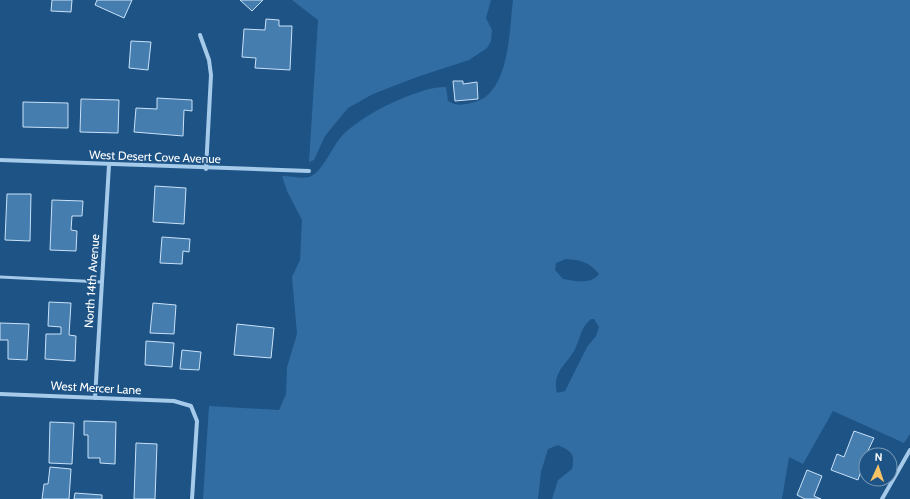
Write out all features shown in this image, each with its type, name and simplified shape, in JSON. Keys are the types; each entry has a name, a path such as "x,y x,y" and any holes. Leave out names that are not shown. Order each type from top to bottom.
{"street":[{"path":"200,35 209,60 211,75 206,169"},
{"name":"West Desert Cove Avenue","path":"0,160 309,172"},
{"name":"North 14th Avenue","path":"95,398 109,165"},
{"name":"West Mercer Lane","path":"0,394 174,402 191,406 197,420 192,499"},
{"path":"882,499 910,450"}],"lane":[{"path":"0,277 102,282"}],"shaded area":[{"path":"292,0 491,0 486,18 492,30 491,41 487,48 469,60 417,77 373,94 348,108 325,136 314,160 309,162 318,20"},
{"path":"513,0 910,0 910,434 904,443 833,411 803,464 789,457 782,499 552,499 558,480 572,469 573,464 573,456 567,449 558,445 548,449 541,472 538,499 203,499 209,406 279,410 286,394 287,367 297,334 292,277 300,260 302,220 287,191 282,176 303,178 313,175 318,171 341,137 361,120 390,104 421,91 446,87 448,101 459,105 471,103 484,98 493,89 500,76 505,61","holes":["566,259 584,262 599,274 592,280 587,281 563,279 555,270 556,263","591,319 594,319 599,327 596,336 587,347 565,391 557,393 556,380 560,370 574,351 585,326"]}],"building":[{"path":"52,0 72,0 71,12 51,11"},
{"path":"97,0 132,0 124,18 95,5"},
{"path":"240,0 263,0 252,11"},
{"path":"266,19 279,20 279,26 292,26 290,70 255,68 256,58 242,57 244,29 265,30"},
{"path":"131,41 151,42 148,70 129,68"},
{"path":"453,81 463,81 463,84 477,82 478,99 455,101"},
{"path":"157,98 192,100 192,111 184,110 183,136 134,132 136,108 157,109"},
{"path":"81,99 119,100 118,133 80,132"},
{"path":"23,102 68,103 68,128 23,127"},
{"path":"155,186 186,188 184,224 153,222"},
{"path":"7,194 31,194 30,241 5,240"},
{"path":"52,200 83,201 82,216 72,216 71,230 77,231 76,251 50,250"},
{"path":"162,237 190,239 189,252 183,251 182,264 160,263"},
{"path":"49,302 71,303 69,335 76,336 75,361 45,359 46,334 61,334 61,327 48,326"},
{"path":"153,303 176,305 174,334 150,333"},
{"path":"0,323 29,324 27,360 8,359 8,340 0,340"},
{"path":"237,324 274,328 271,358 234,355"},
{"path":"146,341 174,343 172,367 145,365"},
{"path":"182,350 201,352 199,370 180,369"},
{"path":"84,421 116,422 115,464 100,463 100,458 88,458 88,435 84,435"},
{"path":"50,422 74,423 72,464 49,463"},
{"path":"854,431 874,438 870,447 858,447 858,480 831,470 837,454 844,457"},
{"path":"136,443 157,444 155,499 134,499"},
{"path":"50,467 71,469 69,499 42,499 44,484 48,484"},
{"path":"807,470 822,476 814,496 821,499 805,499 797,495"},
{"path":"75,493 102,495 102,499 74,499"}]}
